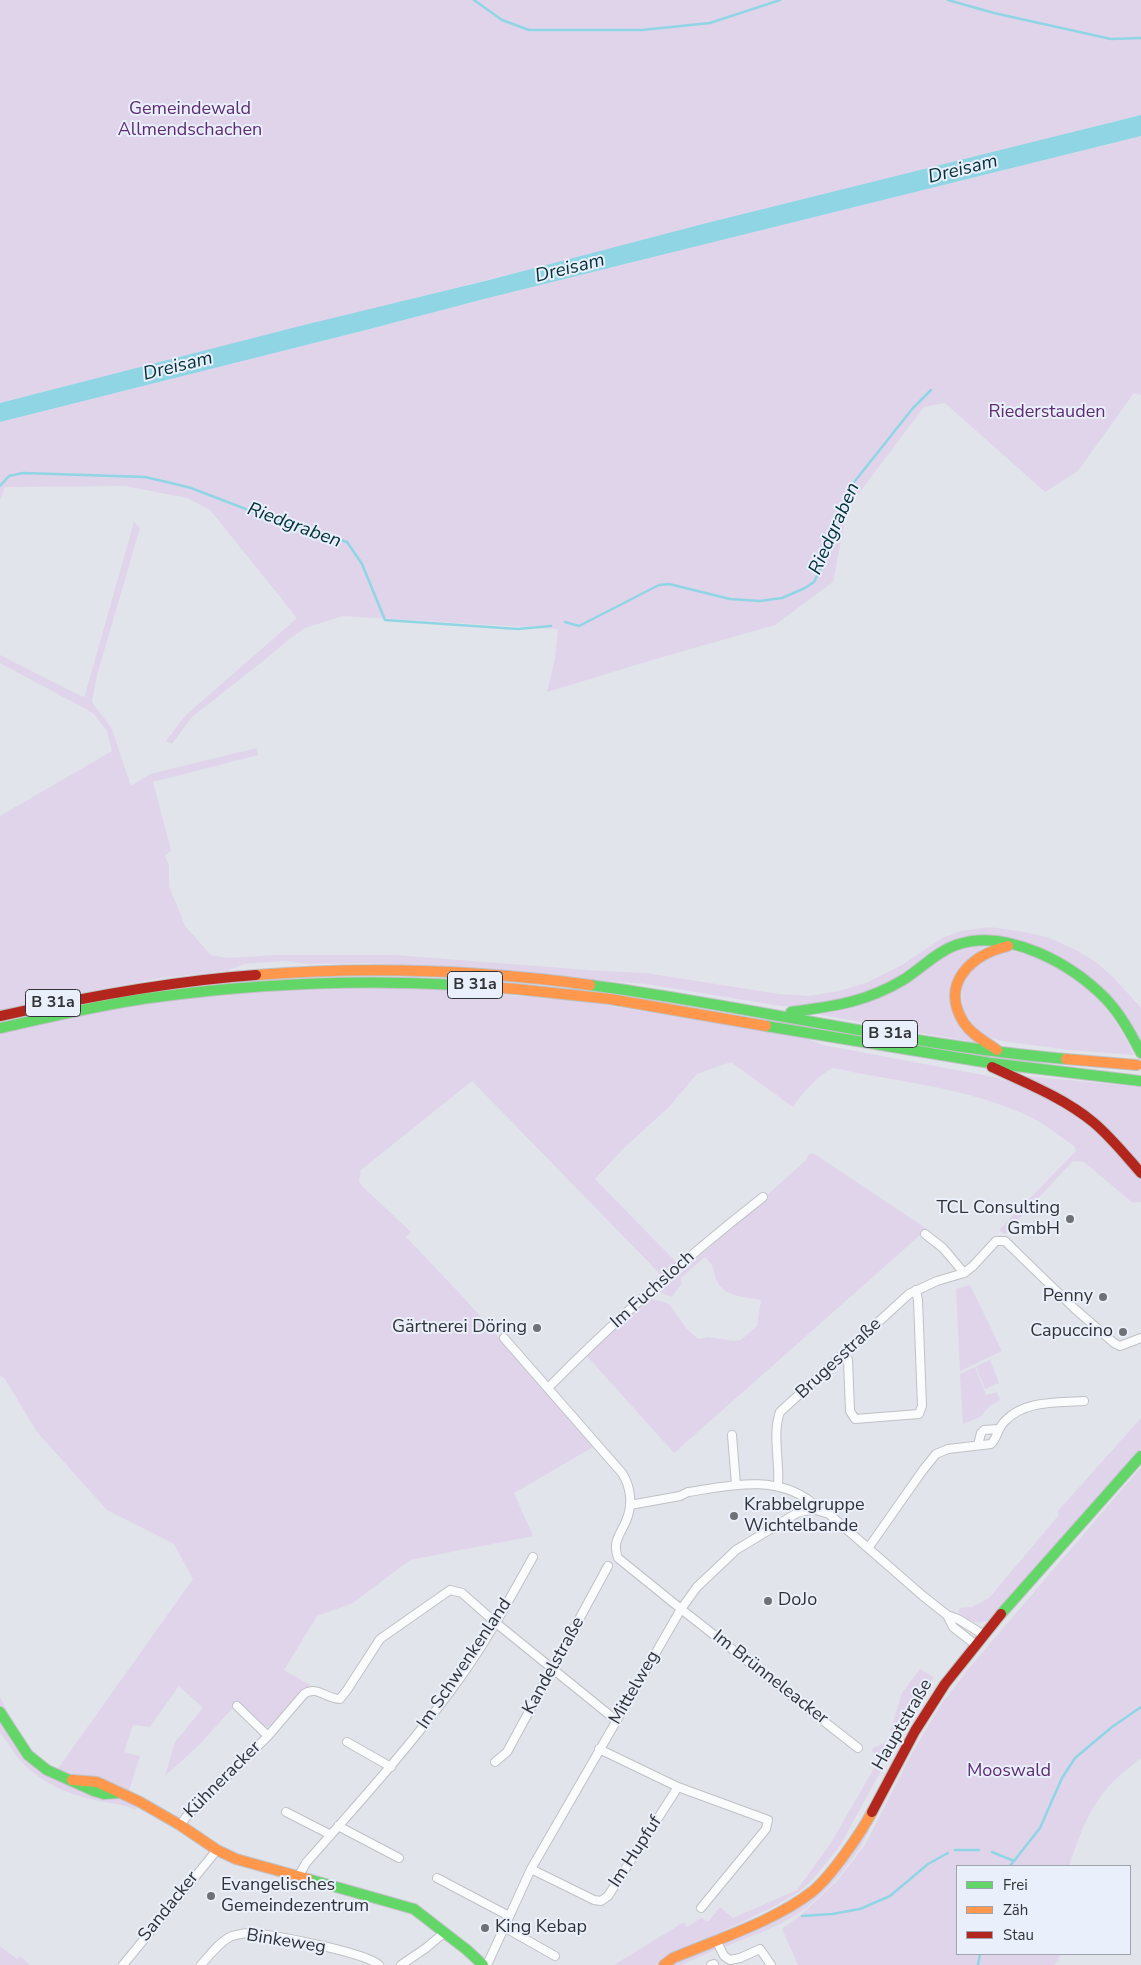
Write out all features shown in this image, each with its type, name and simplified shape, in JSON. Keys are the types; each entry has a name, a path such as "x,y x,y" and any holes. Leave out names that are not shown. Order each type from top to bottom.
{"main road":[{"path":"780,1014 854,1002 887,988 950,947 962,943 990,940 1014,945 1051,958 1086,980 1116,1009 1141,1053"},
{"path":"1000,1052 975,1035 964,1022 956,1001 957,986 962,972 979,955 990,950 1014,945"},
{"name":"B 31a","path":"0,1016 130,989 245,974 349,969 468,972 640,992 1000,1052 1136,1065"},
{"name":"B 31a","path":"0,1028 42,1017 129,1001 221,989 322,982 493,986 594,997 985,1063 1141,1081"},
{"path":"985,1063 1049,1094 1079,1112 1113,1141 1141,1174"},
{"name":"Hauptstraße","path":"664,1965 673,1958 783,1911 814,1890 826,1878 855,1841 883,1793 908,1744 945,1684 1055,1552 1141,1456"},
{"path":"0,1712 14,1735 33,1759 46,1770 94,1791 104,1794 118,1793 140,1802 180,1825 216,1850 236,1859 414,1908 483,1965"}],"street":[{"name":"Im Fuchsloch","path":"548,1388 579,1356 664,1280 762,1198"},
{"path":"925,1234 943,1248 964,1274 996,1241 1005,1241 1075,1309 1114,1343 1120,1346 1141,1338"},
{"name":"Brugesstraße","path":"778,1486 777,1422 780,1412 908,1294 936,1281 964,1274"},
{"path":"844,1354 848,1360 850,1411 856,1419 919,1414 922,1406 916,1290"},
{"path":"504,1338 629,1483 630,1505 626,1521 616,1540 618,1558 681,1609"},
{"path":"868,1547 936,1454 948,1449 991,1444 995,1440 998,1429 1012,1414 1022,1409 1039,1404 1084,1401"},
{"path":"978,1445 981,1433 984,1430 998,1429"},
{"path":"732,1435 736,1485"},
{"path":"630,1505 680,1496 688,1492 736,1485 755,1483 778,1486 802,1495 811,1502 813,1510 829,1514 947,1615 958,1618 984,1635"},
{"name":"Mittelweg","path":"487,1965 531,1868 681,1609 697,1587 736,1550 797,1513 813,1510"},
{"name":"Im Schwenkenland","path":"298,1877 306,1863 391,1767 453,1688 496,1623 533,1557"},
{"name":"Kandelstraße","path":"494,1762 507,1752 608,1566"},
{"name":"Kühneracker","path":"180,1825 268,1736 309,1691 316,1690 336,1699 340,1698 348,1690 380,1640 450,1590 462,1592 496,1623"},
{"name":"Im Brünneleacker","path":"681,1609 858,1748"},
{"path":"947,1615 953,1628 976,1645"},
{"path":"496,1623 617,1721"},
{"name":"Kühneracker","path":"237,1706 268,1736"},
{"path":"347,1742 391,1767"},
{"path":"599,1749 678,1787 768,1820 766,1829 701,1908"},
{"name":"Im Hupfuf","path":"531,1868 594,1900 601,1901 608,1896 678,1787"},
{"path":"286,1812 331,1835"},
{"path":"338,1826 399,1858"},
{"name":"Sandacker","path":"122,1965 216,1850"},
{"path":"437,1878 509,1916"},
{"path":"504,1927 555,1956"},
{"path":"401,1965 432,1944 445,1932"},
{"name":"Binkeweg","path":"201,1965 230,1937 246,1933 353,1954 373,1960 379,1965"},
{"path":"716,1940 724,1956 730,1960 740,1958 760,1948 771,1965"}],"green space":[{"name":"Gemeindewald Allmendschachen","path":"0,0 1141,0 1141,115 0,403"},
{"name":"Riederstauden","path":"1141,136 1141,395 1134,393 1078,471 1045,492 945,403 924,407 847,509 833,582 775,625 547,692 555,659 558,629 343,616 305,628 288,640 192,717 172,744 166,741 186,715 297,618 210,510 187,498 125,486 5,487 0,500 0,422 488,298"},
{"path":"134,522 140,528 97,675 92,702 112,729 131,786 150,774 257,748 258,755 153,782 171,850 165,856 169,866 169,886 185,926 211,955 228,958 274,955 395,955 646,973 779,994 809,996 839,991 866,983 902,965 944,937 961,931 989,927 1047,937 1076,950 1096,962 1114,978 1141,1008 1141,1042 1092,979 985,937 872,992 801,1006 781,1006 646,984 369,963 309,964 284,961 244,964 227,971 161,978 0,1010 0,816 112,751 107,731 93,713 0,663 0,655 83,697"},
{"path":"990,943 980,950 953,998 984,1044 810,1013 834,1010 959,948"},
{"path":"1001,950 1027,955 1058,968 1086,987 1118,1025 1134,1055 1069,1050 1002,1041 985,1036 971,1023 963,1009 962,988 972,967"},
{"path":"405,987 581,1001 803,1037 823,1045 994,1077 1028,1088 1095,1128 1141,1177 1141,1202 1133,1203 1084,1162 1073,1161 1005,1234 999,1230 1076,1151 1074,1146 1044,1125 1026,1115 979,1098 931,1086 833,1068 821,1075 793,1107 731,1062 697,1074 669,1107 624,1148 595,1179 678,1264 663,1277 472,1081 361,1170 359,1181 411,1232 406,1237 464,1298 547,1392 552,1388 627,1471 621,1476 595,1446 514,1493 533,1536 410,1560 353,1603 317,1616 284,1670 310,1685 270,1727 263,1726 238,1702 198,1746 165,1776 175,1742 203,1708 179,1686 150,1727 133,1725 124,1752 140,1756 126,1800 139,1806 135,1810 125,1806 81,1797 57,1787 25,1766 0,1732 0,1697 30,1748 47,1764 57,1770 193,1579 174,1544 107,1510 37,1432 5,1379 0,1375 0,1032 93,1012 223,993"},
{"path":"1015,1075 1141,1087 1141,1169 1128,1153"},
{"path":"813,1153 927,1229 674,1453 586,1355 650,1296 653,1300 670,1305 686,1328 698,1339 709,1337 733,1341 741,1340 757,1326 761,1300 725,1291 717,1281 712,1266 705,1257 681,1278 682,1283 672,1297 660,1292 806,1160 808,1155"},
{"path":"970,1285 1002,1351 960,1371 956,1289"},
{"path":"990,1360 999,1383 985,1389 976,1366"},
{"path":"975,1367 986,1395 997,1392 1000,1400 990,1406 980,1417 963,1424 960,1374"},
{"path":"1141,1418 1141,1449 990,1619 973,1622 958,1612 960,1608 972,1607 989,1598 1059,1515 1058,1511"},
{"name":"Mooswald","path":"1141,1467 1141,1758 1113,1782 1102,1795 1080,1835 1069,1865 956,1865 956,1955 1060,1955 1058,1961 1053,1965 798,1965 782,1929 803,1913 837,1881 865,1845 911,1755 940,1706 969,1668"},
{"path":"920,1669 934,1677 897,1733 890,1732 902,1693"},
{"path":"892,1740 900,1741 889,1762 872,1751 873,1748"},
{"path":"877,1763 883,1767 840,1846 814,1878 799,1892 771,1908 666,1958 656,1965 614,1965 684,1922 687,1927 701,1918 708,1922 720,1907 733,1918 797,1890 831,1843"},
{"path":"867,1830 869,1831 856,1854 819,1897 799,1913 781,1923 724,1947 725,1940 787,1914 835,1873"},
{"path":"0,1946 17,1959 20,1956 30,1965 0,1965"},
{"path":"710,1946 717,1949 681,1965 672,1965"}],"water":[{"name":"Dreisam","path":"1141,115 1141,136 488,298 0,422 0,403 703,224"}],"waterway":[{"path":"474,0 502,20 529,30 642,30 710,23 780,0"},
{"path":"948,0 994,13 1111,39 1141,38"},
{"name":"Riedgraben","path":"565,622 579,626 659,585 669,584 730,599 760,601 782,598 805,588 814,582 833,542 844,501 855,481 913,408 931,390"},
{"name":"Riedgraben","path":"0,486 9,476 23,473 145,477 191,488 264,516 347,542 362,564 385,620 518,629 551,626"},
{"path":"1011,1865 1040,1828 1062,1778 1075,1758 1112,1727 1141,1707"},
{"path":"955,1850 979,1850"},
{"path":"992,1852 1014,1861"},
{"path":"802,1916 832,1914 860,1909 890,1896 928,1864 948,1853"},
{"path":"978,1965 980,1955"}],"traffic: fast":[{"path":"791,1012 862,999 903,980 949,948 975,941 996,941 1037,952 1075,973 1092,986 1116,1012 1141,1053"},
{"path":"0,1028 130,1001 227,989 343,983 460,985"},
{"path":"590,985 709,1003 887,1035 1006,1053 1066,1059"},
{"path":"766,1026 990,1063 1141,1081"},
{"path":"1001,1614 1141,1456"},
{"path":"0,1712 28,1755 47,1770 94,1791 104,1794 118,1793"},
{"path":"308,1879 414,1909 467,1950 483,1965"}],"traffic: slow":[{"path":"997,1050 967,1027 957,1009 955,996 957,984 971,964 994,950 1008,946"},
{"path":"256,975 298,972 423,971 507,976 590,985"},
{"path":"460,985 610,999 766,1026"},
{"path":"1066,1059 1137,1065"},
{"path":"72,1780 97,1782 140,1802 180,1825 217,1850 236,1859 308,1879"},
{"path":"664,1965 673,1958 764,1920 798,1902 813,1891 845,1854 872,1812"}],"traffic: jam":[{"path":"0,1016 128,991 192,981 256,975"},
{"path":"992,1067 1082,1113 1106,1134 1141,1173"},
{"path":"872,1812 915,1731 945,1684 1001,1614"}],"place":[{"name":"TCL Consulting GmbH","path":"1070,1219"},
{"name":"Penny","path":"1103,1297"},
{"name":"Gärtnerei Döring","path":"537,1328"},
{"name":"Capuccino","path":"1123,1332"},
{"name":"Krabbelgruppe Wichtelbande","path":"734,1516"},
{"name":"DoJo","path":"768,1601"},
{"name":"Evangelisches Gemeindezentrum","path":"211,1896"},
{"name":"King Kebap","path":"485,1928"}]}
